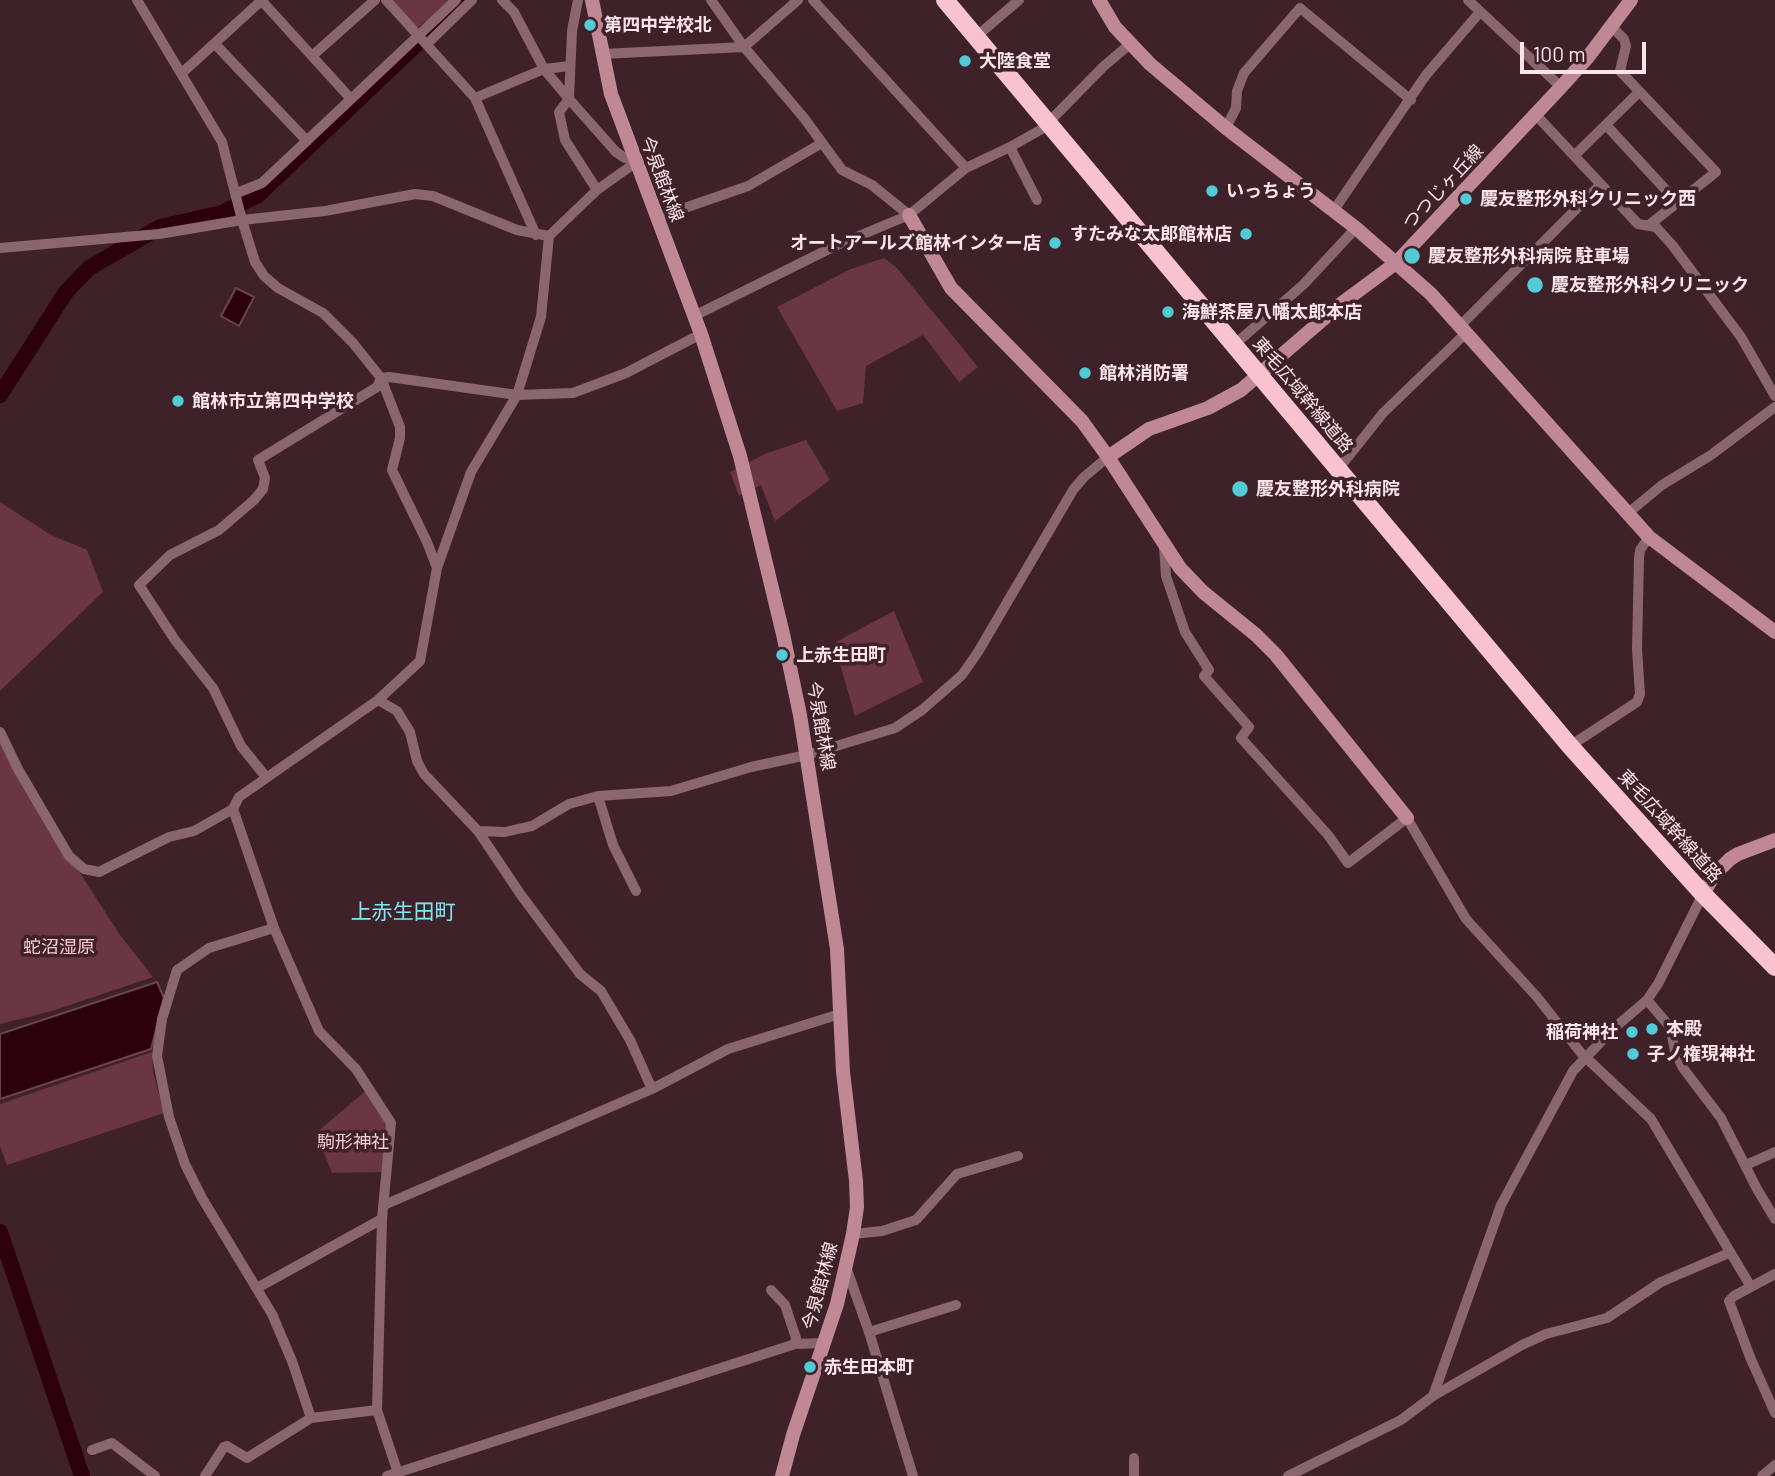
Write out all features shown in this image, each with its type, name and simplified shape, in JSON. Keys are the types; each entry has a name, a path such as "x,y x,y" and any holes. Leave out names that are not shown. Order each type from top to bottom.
{"highway":[{"name":"東毛広域幹線道路","path":"945,0 981,33"},
{"name":"東毛広域幹線道路","path":"959,0 981,33 1241,338 1263,372 1344,462 1574,743"},
{"name":"東毛広域幹線道路","path":"1053,118 1574,743 1775,967"},
{"name":"東毛広域幹線道路","path":"1706,889 1775,953"}],"main road":[{"name":"今泉館林線","path":"592,0 611,94 701,334 740,456 783,634 807,755 837,949 847,1109 857,1207 846,1267 825,1343 793,1435 782,1476"},
{"path":"1099,0 1129,44 1175,86 1356,228 1426,289 1649,537 1685,566 1773,626"},
{"name":"つつじヶ丘線","path":"1108,457 1149,429 1218,403 1263,372 1342,303 1396,263 1562,87 1631,0"},
{"path":"909,215 951,288 1082,421 1164,546 1192,581 1276,655 1408,818"},
{"path":"1706,889 1722,866 1738,854 1775,840"}],"street":[{"path":"138,0 222,142 242,220 256,262 264,276 278,288 323,313 353,343 381,378 400,427 392,470 437,568"},
{"path":"182,73 261,0 351,99"},
{"path":"313,56 375,0"},
{"path":"386,0 475,98 536,235"},
{"path":"423,40 456,0"},
{"path":"237,193 262,183 351,99 472,0"},
{"path":"502,0 514,12 544,69 616,152 634,160"},
{"path":"578,0 572,31 569,99 559,112 565,140 597,190"},
{"path":"711,0 744,47 842,170 872,185 909,215"},
{"path":"603,54 744,47 798,0"},
{"path":"813,0 966,168"},
{"path":"981,33 1019,0"},
{"path":"1468,0 1562,87"},
{"path":"1226,128 1236,108 1237,91 1244,73 1300,8 1411,100"},
{"path":"1334,211 1426,75 1480,12"},
{"path":"1612,27 1624,39 1626,46 1620,71 1716,172 1649,225"},
{"path":"215,44 307,141"},
{"path":"694,316 835,246 909,215 966,168 1010,148 1053,118 1129,44"},
{"path":"475,98 544,69 570,66"},
{"path":"1575,155 1639,92"},
{"path":"1536,115 1638,224 1656,227 1673,246 1741,337 1775,396"},
{"path":"1606,125 1677,202"},
{"path":"656,218 748,186 822,143"},
{"path":"1010,148 1037,200"},
{"path":"0,732 18,769 69,856 84,869 99,872 169,838 194,831 233,810 239,797 378,700 420,661 437,568 471,472 517,395 541,317 549,236 597,190 634,160"},
{"path":"1344,462 1383,413 1601,184"},
{"path":"0,248 159,234 242,220 325,211 415,194 433,196 517,230 549,236"},
{"path":"1241,338 1303,285 1356,228"},
{"path":"381,378 517,395 573,393 626,373 701,334"},
{"path":"266,777 241,746 213,688 175,640 139,585 170,555 219,530 254,500 263,489 265,478 258,460 377,387 381,378"},
{"path":"1627,514 1662,485 1711,455 1775,407"},
{"path":"478,831 505,832 532,826 569,804 598,796 671,791 751,766 807,755 895,728 944,693 962,675 1073,490 1108,457"},
{"path":"1574,743 1637,702 1640,694 1637,649 1639,558 1640,550 1649,537"},
{"path":"1164,546 1166,576 1185,632 1209,670 1204,676 1249,727 1241,738 1328,835 1348,863 1408,818 1466,919 1537,997 1581,1053 1651,1119 1751,1287"},
{"path":"378,700 397,712 410,732 417,761 424,774 478,831 573,965 601,991 630,1040 652,1089"},
{"path":"598,796 613,845 636,891"},
{"path":"233,810 274,928 319,1031 356,1069 391,1123 382,1219 376,1410 395,1475 794,1344 825,1343"},
{"path":"1433,1396 1500,1205 1573,1071 1613,1029 1647,1000 1658,984 1706,889"},
{"path":"274,928 209,948 177,970 162,1019 157,1049 161,1087 185,1164 202,1198 257,1288 283,1340 311,1418"},
{"path":"1647,1000 1670,1027 1675,1051 1683,1068 1721,1118 1775,1219"},
{"path":"384,1205 652,1089 728,1049 840,1014"},
{"path":"1746,1165 1775,1153"},
{"path":"853,1234 882,1231 916,1220 957,1174 1018,1156"},
{"path":"257,1288 382,1219"},
{"path":"1288,1476 1401,1420 1433,1396 1522,1345 1546,1334 1607,1318 1661,1282 1729,1253"},
{"path":"846,1267 913,1476"},
{"path":"1773,1278 1734,1296 1729,1301 1729,1307 1775,1413"},
{"path":"771,1290 785,1305 796,1338 794,1344"},
{"path":"869,1332 956,1305"},
{"path":"205,1476 224,1447 227,1446 247,1458 311,1418 376,1410"},
{"path":"92,1450 112,1443 155,1476"},
{"path":"1133,1476 1135,1458"},
{"path":"1762,1476 1775,1465"}],"green space":[{"path":"389,0 453,0 417,28"},
{"path":"884,258 897,268 978,367 959,382 923,335 866,366 863,403 837,411 777,307 851,269"},
{"path":"806,440 830,480 775,521 761,485 739,496 730,472 765,454"},
{"path":"0,502 51,535 87,550 103,592 0,691"},
{"path":"894,611 923,682 855,716 834,643"},
{"name":"蛇沼湿原","path":"0,731 69,856 120,935 153,977 52,1011 0,1024"},
{"path":"152,1052 153,1072 164,1113 7,1165 0,1146 0,1104"},
{"name":"駒形神社","path":"369,1088 386,1125 382,1172 332,1173 316,1133"}],"shaded area":[{"path":"236,288 254,297 239,326 221,316"},
{"path":"157,982 164,998 151,1049 0,1099 0,1034"}],"waterway":[{"path":"0,395 66,292 89,268 160,227 222,213 258,195 463,0"},
{"path":"0,1232 82,1476"}],"place":[{"name":"第四中学校北","path":"590,25"},
{"name":"大陸食堂","path":"965,61"},
{"name":"いっちょう","path":"1212,191"},
{"name":"慶友整形外科クリニック西","path":"1466,199"},
{"name":"すたみな太郎館林店","path":"1246,234"},
{"name":"オートアールズ館林インター店","path":"1055,243"},
{"name":"慶友整形外科病院 駐車場","path":"1412,256"},
{"name":"慶友整形外科クリニック","path":"1535,285"},
{"name":"海鮮茶屋八幡太郎本店","path":"1168,312"},
{"name":"館林消防署","path":"1085,373"},
{"name":"館林市立第四中学校","path":"178,401"},
{"name":"慶友整形外科病院","path":"1240,489"},
{"name":"上赤生田町","path":"782,655"},
{"name":"本殿","path":"1652,1029"},
{"name":"稲荷神社","path":"1632,1032"},
{"name":"子ノ権現神社","path":"1633,1054"},
{"name":"赤生田本町","path":"810,1367"}],"district":[{"name":"上赤生田町","path":"403,912"}]}
